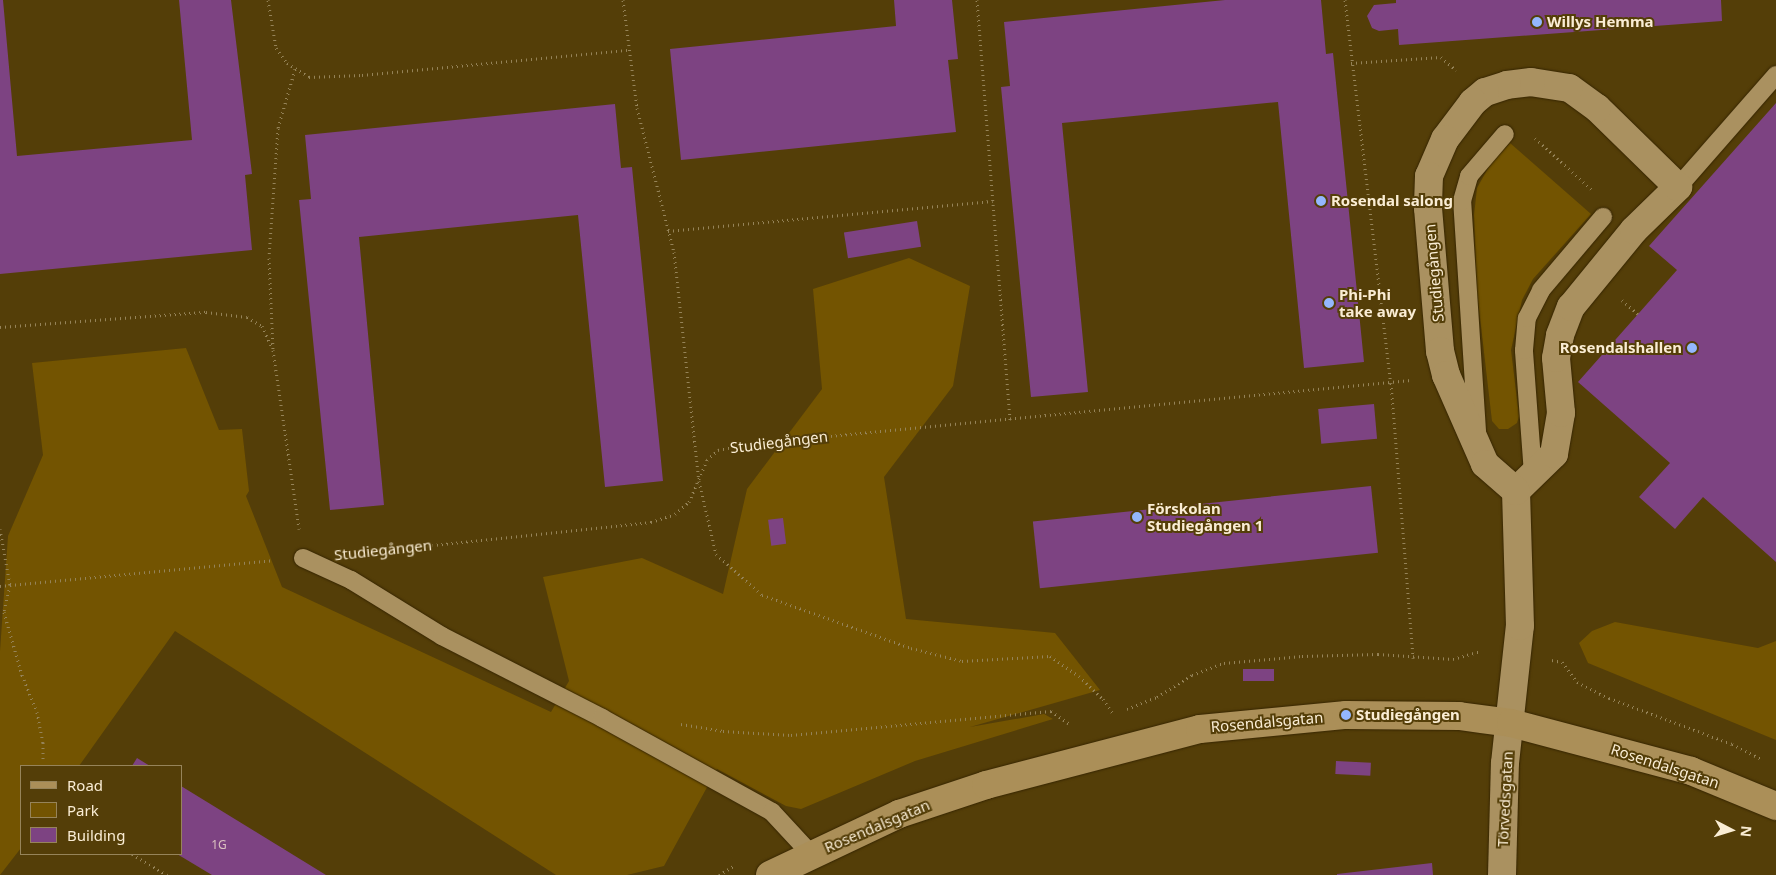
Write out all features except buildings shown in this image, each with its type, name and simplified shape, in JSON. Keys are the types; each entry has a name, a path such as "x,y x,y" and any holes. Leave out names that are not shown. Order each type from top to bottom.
{"street":[{"path":"1485,92 1506,85 1531,82 1569,88 1597,108 1678,187 1634,230 1570,307 1560,335 1556,358 1561,413 1560,434 1554,454 1525,483 1520,626 1510,723"},
{"name":"Studiegången","path":"1485,92 1449,132 1436,155 1429,176 1428,208 1440,351 1446,375 1485,464 1525,483"},
{"name":"Rosendalsgatan","path":"770,875 899,814 960,793 1200,729 1381,713 1459,716 1510,723 1690,771 1776,806"},
{"name":"Törvedsgatan","path":"1502,875 1505,763 1510,723"}],"lane":[{"path":"1678,187 1776,75"},
{"path":"1476,445 1477,428 1462,201 1469,176 1505,134"},
{"path":"1525,483 1524,350 1527,318 1541,290 1604,217"},
{"path":"303,558 351,580 467,650 602,718 772,812 811,854"}],"path":[{"path":"268,0 276,48 295,69 309,77 323,79 628,50"},
{"path":"622,0 638,108 674,252 699,481 716,554 762,595 911,648 962,661 1050,656 1079,676 1103,699 1113,714"},
{"path":"977,0 1010,420"},
{"path":"1345,0 1351,63 1391,383 1413,658"},
{"path":"1351,63 1441,57 1485,92"},
{"path":"0,586 303,558 273,350 269,258 277,137 295,69"},
{"path":"1531,135 1596,194"},
{"path":"668,231 993,201"},
{"path":"0,327 206,312 247,317 262,326 273,350"},
{"name":"Studiegången","path":"365,552 651,522 675,514 688,502 708,460 718,450 746,444 1391,383 1446,375"},
{"path":"0,529 10,585 4,612 22,675 37,712 43,742 43,765"},
{"path":"675,723 723,731 791,736 1050,711 1074,727"},
{"path":"134,855 168,875"}],"green space":[{"path":"1510,143 1591,214 1533,279 1522,300 1511,350 1519,416 1517,423 1508,429 1499,429 1492,421 1477,292 1474,215 1477,188 1491,163"},
{"path":"909,258 970,286 953,386 884,477 906,619 1055,633 1100,690 970,727 1044,714 1053,719 915,761 801,809 786,806 717,769 664,866 627,875 556,875 175,631 80,765 20,765 20,849 0,875 0,651 8,536 43,455 32,363 186,348 219,430 242,429 249,491 246,496 282,587 551,712 569,681 543,577 642,558 723,594 747,489 822,389 813,289"},
{"path":"1615,622 1758,648 1776,641 1776,740 1588,663 1579,643 1592,631"}],"place":[{"name":"Willys Hemma","path":"1537,22"},
{"name":"Rosendal salong","path":"1321,201"},
{"name":"Phi-Phi take away","path":"1329,303"},
{"name":"Rosendalshallen","path":"1692,348"},
{"name":"Förskolan Studiegången 1","path":"1137,517"},
{"name":"Studiegången","path":"1346,715"}]}
